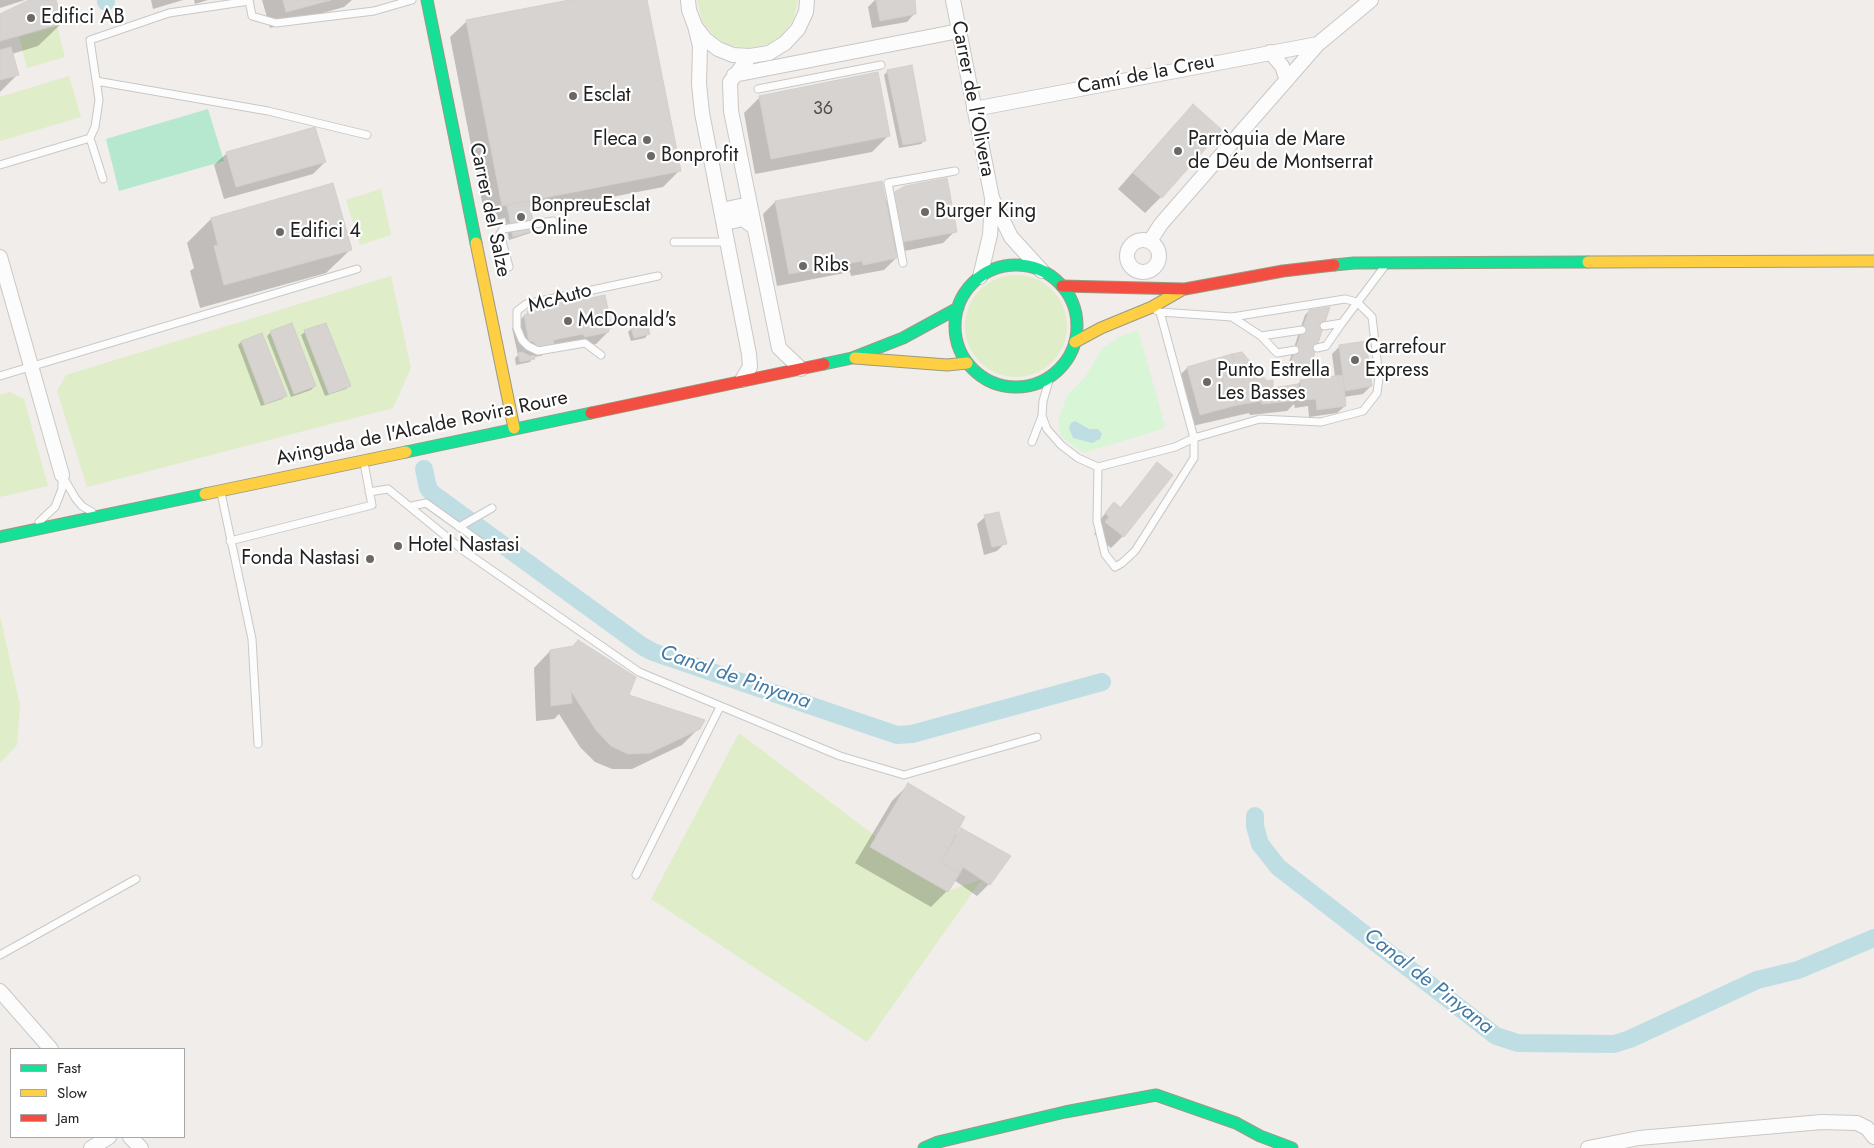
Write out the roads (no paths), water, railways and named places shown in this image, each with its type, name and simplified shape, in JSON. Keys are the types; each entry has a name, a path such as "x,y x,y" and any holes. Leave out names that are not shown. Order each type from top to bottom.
{"main road":[{"name":"Carrer del Salze","path":"426,0 514,428"},
{"path":"1062,286 1161,290 1185,288 1300,268 1388,262 1874,261"},
{"path":"1015,265 1042,271 1062,286 1075,312 1075,342 1063,365 1050,377 1031,386 1010,387 991,382 982,377 967,363 956,337 958,308 966,291 980,277 997,268 1015,265"},
{"path":"1075,342 1100,328 1156,310 1185,288"},
{"path":"852,358 903,338 958,308"},
{"name":"Avinguda de l'Alcalde Rovira Roure","path":"4,536 852,358"},
{"path":"852,358 938,364 967,363"},
{"path":"924,1148 938,1142 1047,1116 1156,1095 1236,1123 1260,1136 1292,1148"}],"street":[{"path":"688,0 689,10 700,46 700,96 749,354 750,367 742,380"},
{"path":"695,26 705,39 718,49 734,55 750,56 768,53 785,43 798,29 806,12 807,0"},
{"name":"Carrer de l'Olivera","path":"953,0 992,198 990,235 980,277"},
{"path":"1150,241 1161,224 1318,44 1371,0"},
{"path":"734,75 958,31"},
{"name":"Camí de la Creu","path":"974,109 1318,44"},
{"path":"1270,52 1282,66 1287,80"},
{"path":"750,56 730,82 731,110 779,348 801,369"},
{"name":"Carrer de l'Olivera","path":"992,198 1011,237 1042,271"},
{"path":"724,216 740,206 750,207"},
{"path":"724,216 743,220 754,227"},
{"path":"0,257 62,476"},
{"path":"0,991 50,1048"},
{"path":"1588,1148 1639,1138 1822,1122 1857,1124 1866,1128 1874,1137"},
{"path":"91,1148 107,1138"},
{"path":"131,1138 141,1148"}],"lane":[{"path":"103,179 90,138 95,127 99,100 90,40 169,13 249,0 252,16 276,22 374,11 412,0"},
{"path":"758,89 880,65"},
{"path":"96,81 268,111 367,135"},
{"path":"0,165 90,138"},
{"path":"903,263 888,183 955,171"},
{"path":"509,267 500,234 503,230 553,221"},
{"path":"674,242 729,242"},
{"path":"1317,348 1326,346 1388,262"},
{"path":"0,376 357,269"},
{"name":"McAuto","path":"601,355 586,343 538,351 528,346 522,340 517,328 517,312 526,304 658,276"},
{"path":"1042,416 1047,429 1061,444 1078,458 1098,466 1175,447 1194,438 1260,419 1321,422 1363,411 1377,393 1380,377 1372,317 1357,302 1345,299 1232,317 1156,310 1194,438 1194,458 1135,552 1122,563 1115,566 1105,554 1097,521 1098,466"},
{"path":"1232,317 1261,336 1277,353 1295,350"},
{"path":"1324,326 1342,323"},
{"path":"1261,336 1302,330"},
{"path":"1032,442 1042,416 1043,401 1050,377"},
{"path":"230,541 372,505 364,460"},
{"path":"62,476 82,506 102,516"},
{"path":"4,536 36,524 48,515 58,500 62,489 62,476"},
{"path":"369,492 388,489 412,506 464,551 639,672 840,756 904,775 1037,737"},
{"path":"221,490 230,541 252,639 258,744"},
{"path":"412,506 426,503 462,526 486,546"},
{"path":"462,526 492,508"},
{"path":"636,875 720,707"},
{"path":"0,955 136,879"}],"water":[{"path":"1075,421 1089,429 1098,429 1102,434 1100,439 1092,443 1073,438 1069,428 1071,423"}],"waterway":[{"name":"Canal de Pinyana","path":"424,469 428,488 433,494 642,646 653,652 897,735 912,734 1102,682"},
{"name":"Canal de Pinyana","path":"1255,816 1255,826 1260,844 1278,867 1496,1036 1518,1043 1614,1044 1630,1039 1757,980 1798,970 1874,938"}],"place":[{"name":"Edifici AB","path":"31,18"},
{"name":"Esclat","path":"573,96"},
{"name":"Fleca","path":"647,140"},
{"name":"Parròquia de Mare de Déu de Montserrat","path":"1178,151"},
{"name":"Bonprofit","path":"651,156"},
{"name":"Burger King","path":"925,212"},
{"name":"BonpreuEsclat Online","path":"521,217"},
{"name":"Edifici 4","path":"280,232"},
{"name":"Ribs","path":"803,266"},
{"name":"McDonald's","path":"568,321"},
{"name":"Carrefour Express","path":"1355,360"},
{"name":"Punto Estrella Les Basses","path":"1207,382"},
{"name":"Hotel Nastasi","path":"398,546"},
{"name":"Fonda Nastasi","path":"370,559"}]}
